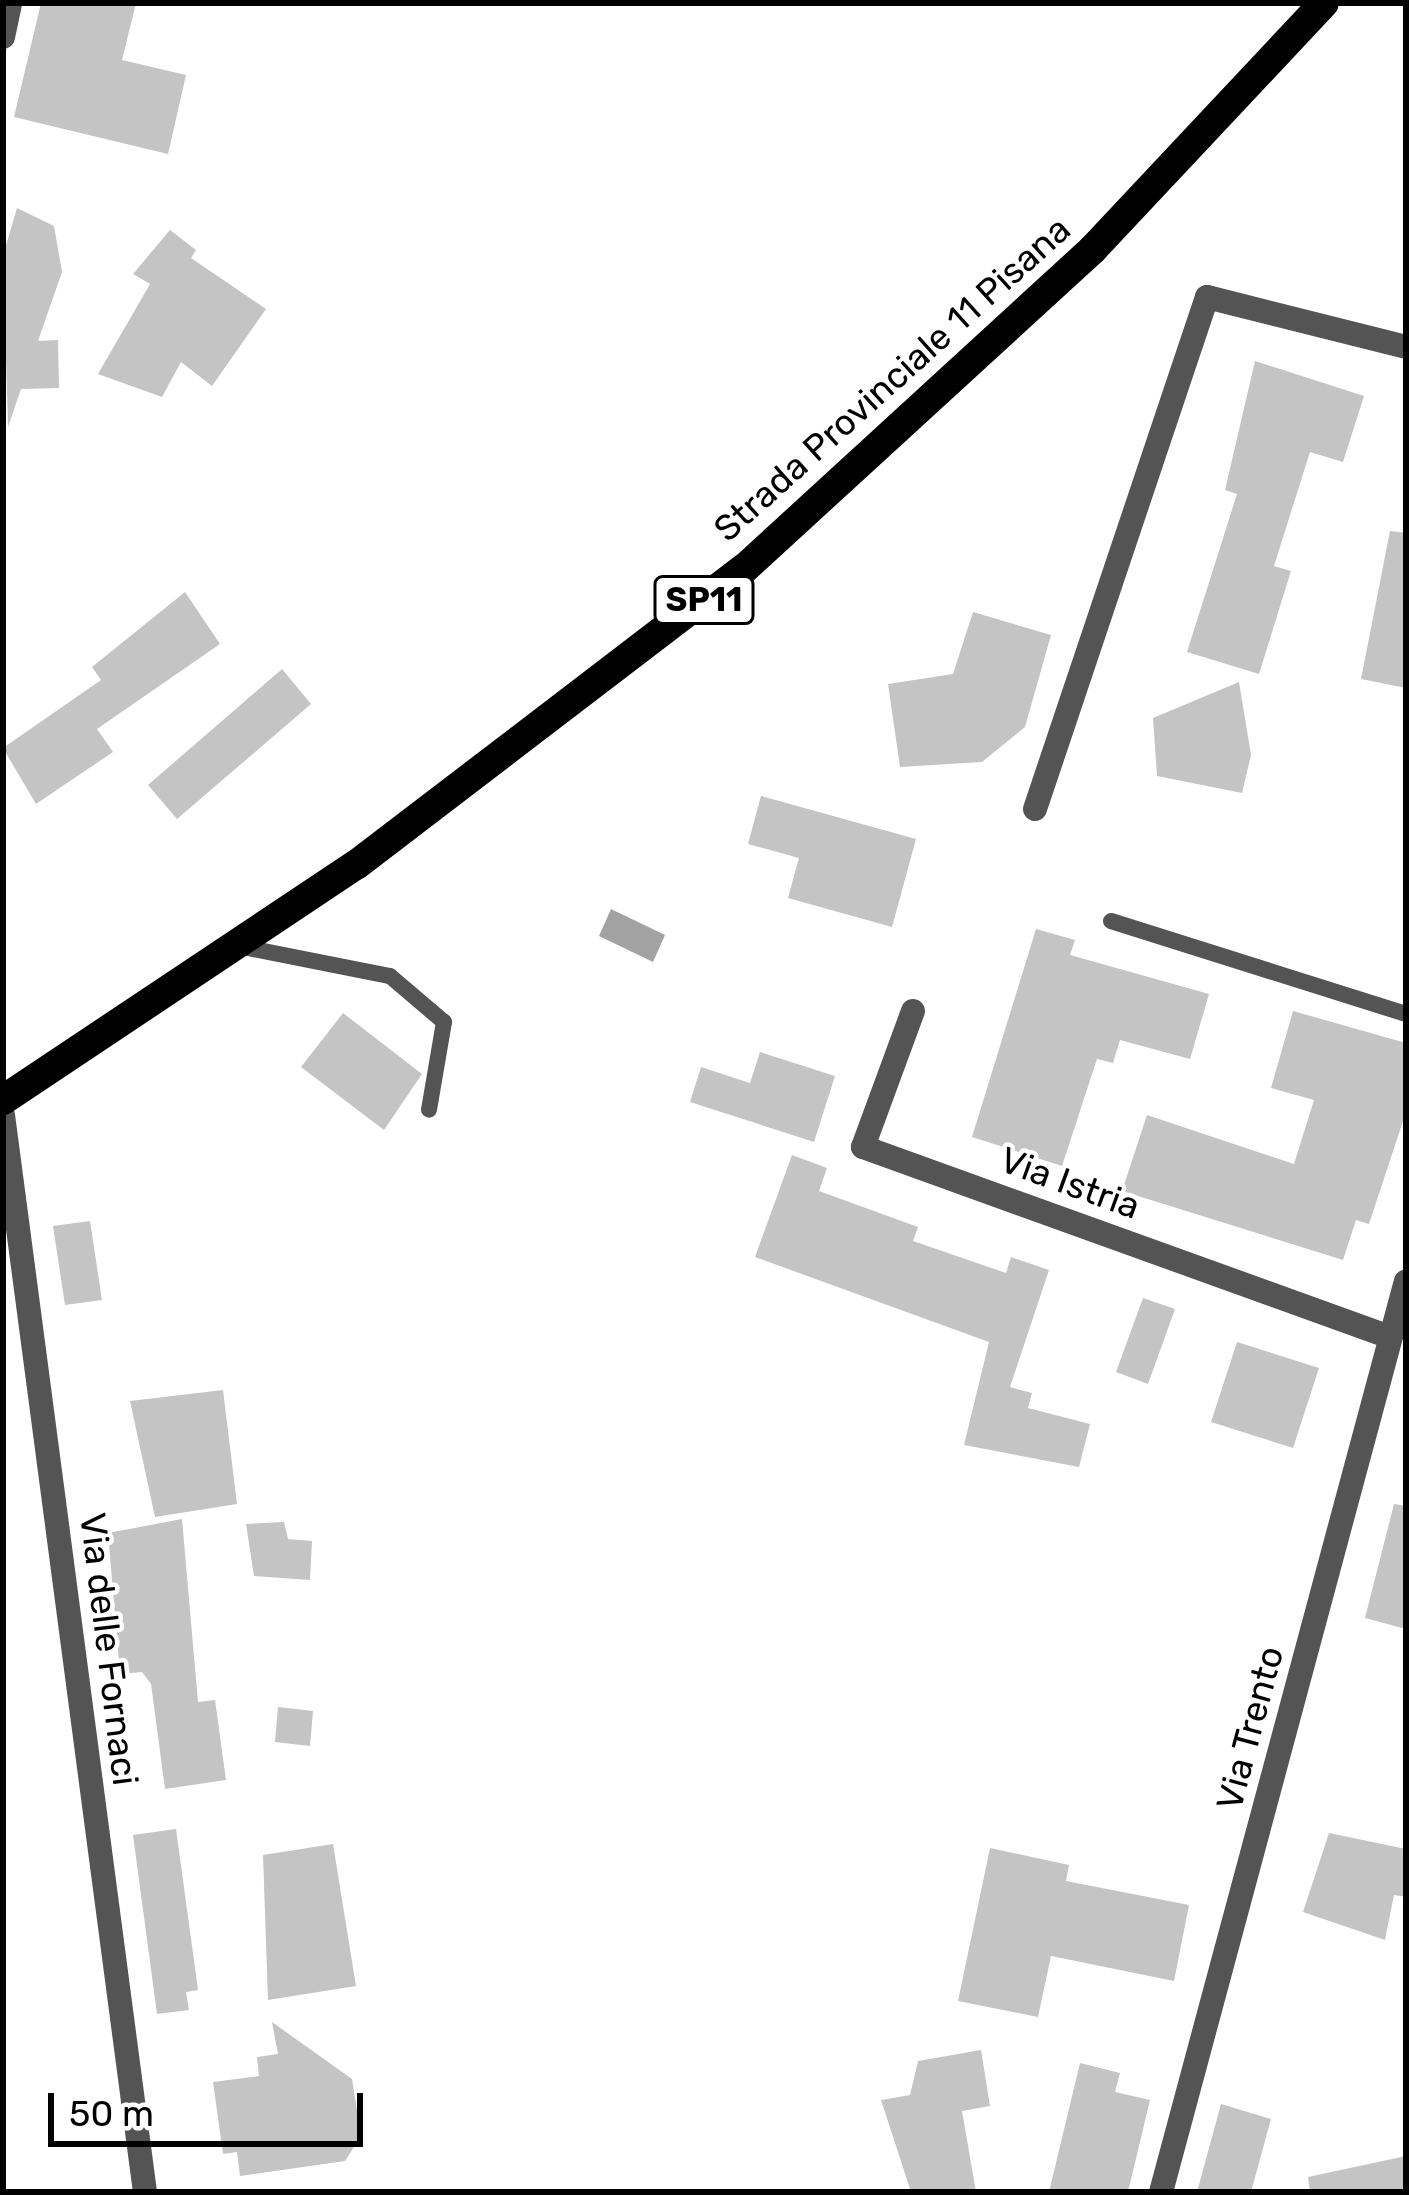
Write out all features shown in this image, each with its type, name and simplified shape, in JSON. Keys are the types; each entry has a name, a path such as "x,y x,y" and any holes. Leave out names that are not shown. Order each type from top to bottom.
{"main road":[{"name":"Strada Provinciale 11 Pisana","path":"3,1100 238,946 630,659 859,471 1094,249 1324,3"}],"street":[{"path":"3,37 10,3"},
{"path":"1035,808 1207,296 1406,347"},
{"name":"Via Istria","path":"913,1011 863,1147 1390,1336"},
{"name":"Via delle Fornaci","path":"3,1114 145,2192"},
{"name":"Via Trento","path":"1161,2192 1406,1281"}],"lane":[{"path":"1111,921 1406,1014"},
{"path":"238,946 390,976 444,1022 429,1110"}],"shaded area":[{"path":"611,909 665,935 653,962 599,936"}],"building":[{"path":"41,3 136,3 122,60 186,75 168,154 14,117"},
{"path":"17,208 54,226 62,272 38,341 58,340 59,388 21,389 8,427 3,256"},
{"path":"170,230 196,250 191,258 266,309 212,386 181,362 162,397 98,374 150,284 133,274"},
{"path":"1255,361 1364,396 1343,462 1310,452 1274,566 1291,571 1259,674 1187,652 1237,494 1225,490"},
{"path":"1390,531 1406,533 1406,688 1361,679"},
{"path":"185,592 220,644 97,729 113,752 36,804 3,748 101,680 92,667"},
{"path":"973,612 1051,635 1025,727 982,762 900,767 888,684 953,674"},
{"path":"282,669 311,704 177,819 148,785"},
{"path":"1239,682 1251,755 1242,793 1157,776 1153,718"},
{"path":"761,796 916,839 892,927 788,898 799,858 748,844"},
{"path":"1036,929 1075,940 1070,955 1209,994 1190,1059 1120,1040 1113,1063 1097,1059 1062,1166 972,1137"},
{"path":"1293,1011 1406,1043 1406,1112 1369,1224 1356,1220 1343,1260 1122,1191 1147,1115 1294,1164 1314,1100 1271,1088"},
{"path":"343,1013 422,1074 384,1130 301,1067"},
{"path":"760,1052 835,1076 814,1142 690,1102 701,1067 750,1083"},
{"path":"792,1155 827,1168 819,1191 918,1227 913,1241 1006,1273 1011,1257 1049,1270 1010,1387 1032,1393 1028,1408 1090,1424 1079,1467 964,1445 989,1342 755,1257"},
{"path":"90,1221 102,1300 65,1305 53,1226"},
{"path":"1143,1298 1175,1309 1148,1384 1116,1372"},
{"path":"1237,1342 1319,1368 1293,1448 1211,1422"},
{"path":"223,1390 237,1504 155,1517 130,1401"},
{"path":"1394,1504 1406,1506 1406,1629 1365,1618"},
{"path":"182,1519 198,1702 215,1700 226,1780 165,1789 151,1684 142,1672 120,1674 108,1533"},
{"path":"284,1522 288,1539 312,1541 310,1580 254,1576 246,1524"},
{"path":"278,1707 313,1711 310,1746 275,1742"},
{"path":"176,1829 198,1990 186,1992 189,2010 157,2014 133,1835"},
{"path":"1329,1833 1406,1849 1406,1897 1394,1895 1385,1940 1303,1912"},
{"path":"333,1844 356,1986 268,2000 263,1855"},
{"path":"990,1848 1069,1865 1066,1881 1189,1905 1174,1981 1051,1956 1038,2017 958,2001"},
{"path":"272,2022 352,2079 361,2136 345,2161 240,2176 237,2152 223,2154 213,2082 259,2076 257,2057 278,2054"},
{"path":"981,2050 990,2106 962,2111 976,2192 911,2192 881,2100 910,2095 918,2061"},
{"path":"1080,2063 1120,2073 1115,2092 1150,2100 1128,2192 1049,2192"},
{"path":"1221,2104 1271,2119 1251,2192 1197,2192"},
{"path":"1406,2156 1406,2192 1310,2192 1308,2177"}]}
